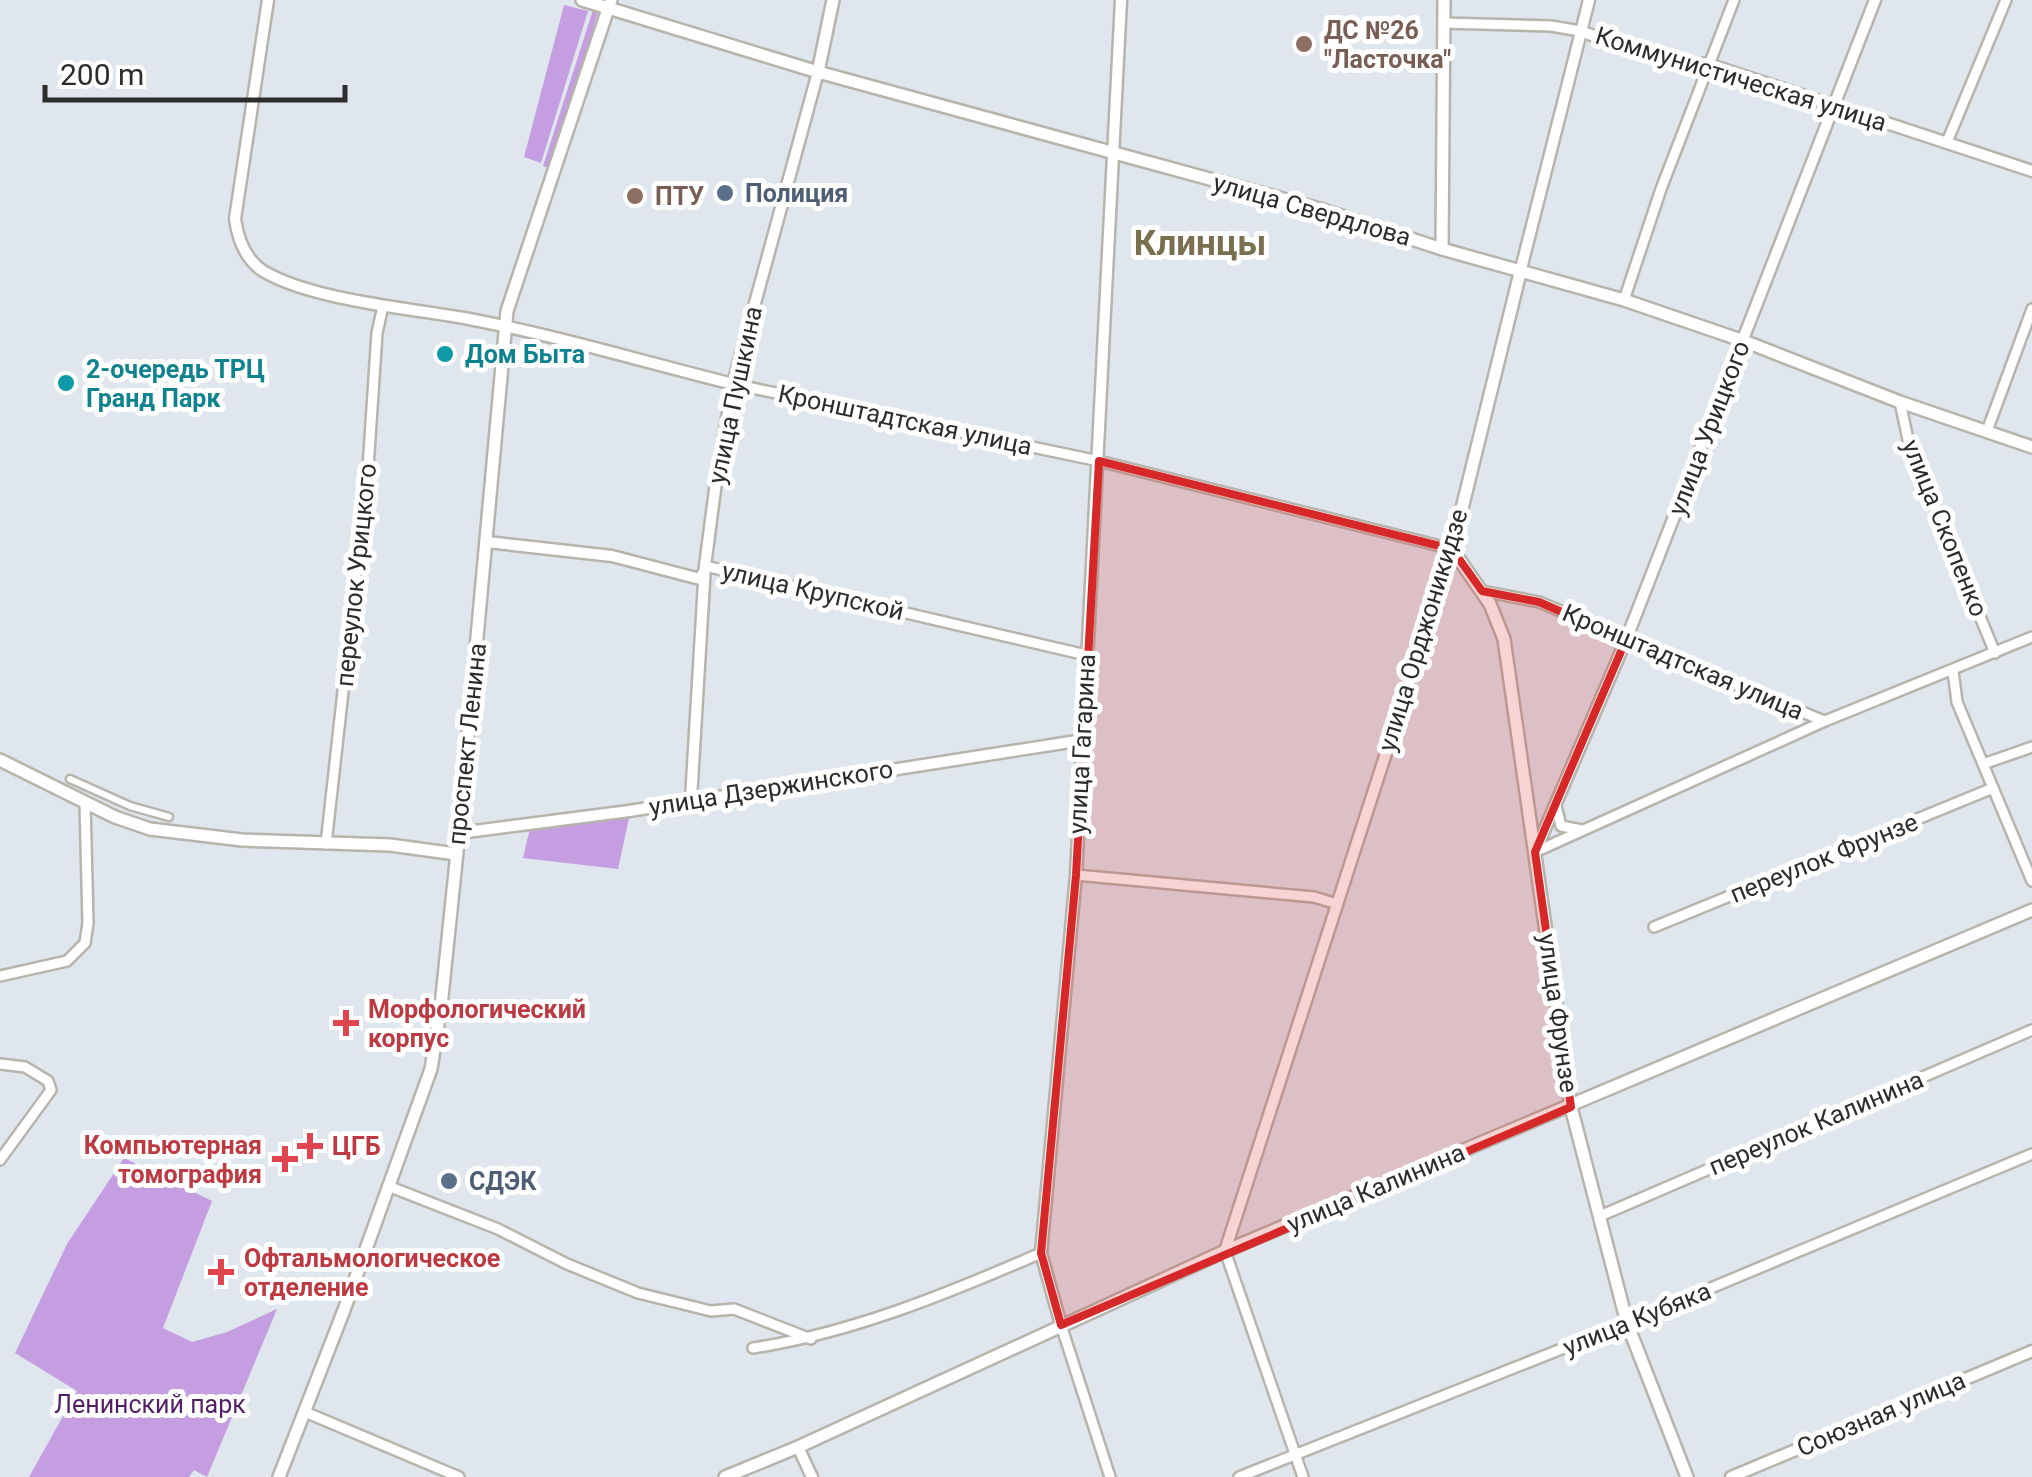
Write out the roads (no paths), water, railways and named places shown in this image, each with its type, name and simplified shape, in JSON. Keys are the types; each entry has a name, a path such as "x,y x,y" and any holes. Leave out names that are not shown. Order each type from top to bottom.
{"main road":[{"name":"улица Свердлова","path":"582,0 610,4 818,72 1323,210 1442,249 1624,300 1744,341 1900,402 2032,446"},
{"name":"улица Пушкина","path":"818,72 833,0"},
{"path":"1442,249 1444,0"},
{"name":"проспект Ленина","path":"279,1477 431,1069 459,833 505,327 519,274 610,4"},
{"name":"улица Орджоникидзе","path":"1452,549 1521,269"},
{"name":"улица Фрунзе","path":"1452,549 1482,592 1504,639 1571,1108 1627,1324 1687,1477"},
{"path":"0,760 150,830 200,837 390,845 456,854"},
{"name":"улица Калинина","path":"725,1477 1225,1251 2032,910"}],"street":[{"name":"Кронштадтская улица","path":"268,0 236,206 236,231 247,255 258,267 282,279 383,306 505,327 733,384 1099,461 1452,549"},
{"name":"улица Гагарина","path":"1110,1477 1041,1253 1076,875 1121,0"},
{"name":"улица Орджоникидзе","path":"1521,269 1589,0"},
{"path":"1624,300 1734,0"},
{"name":"улица Урицкого","path":"1535,852 1626,640 1875,0"},
{"path":"1947,142 2006,0"},
{"name":"Коммунистическая улица","path":"1443,22 1580,31 1642,52 1689,64 1708,64 2032,171"},
{"name":"улица Пушкина","path":"691,799 706,566 733,384 818,72"},
{"name":"переулок Урицкого","path":"326,844 368,468 377,333 383,306"},
{"path":"1987,431 2032,308"},
{"name":"улица Скопенко","path":"1900,402 1910,444 1995,653"},
{"name":"улица Крупской","path":"487,542 612,556 700,579 706,566 1086,656"},
{"name":"улица Орджоникидзе","path":"1225,1251 1452,549"},
{"name":"Кронштадтская улица","path":"1482,592 1539,602 1825,721"},
{"path":"1535,852 1825,721 2032,637"},
{"path":"1953,671 1958,702 2032,881"},
{"name":"улица Дзержинского","path":"459,833 1083,740"},
{"path":"1983,764 2032,747"},
{"path":"70,779 130,806 169,817"},
{"name":"переулок Фрунзе","path":"1654,927 1993,788"},
{"path":"0,976 67,962 85,943 86,803"},
{"path":"1556,806 1561,826 1584,830"},
{"path":"1076,875 1314,897 1338,904"},
{"name":"переулок Калинина","path":"1600,1216 2032,1030"},
{"path":"0,1064 25,1067 48,1081 50,1090 0,1160"},
{"name":"улица Кубяка","path":"1239,1477 1627,1324 2032,1154"},
{"path":"388,1186 498,1228 567,1264 638,1293 711,1311 734,1309 812,1339"},
{"path":"1225,1251 1303,1477"},
{"path":"752,1348 812,1339 1041,1253"},
{"name":"Союзная улица","path":"1730,1477 2032,1351"},
{"path":"305,1412 459,1477"},
{"path":"798,1447 812,1477"}],"place":[{"name":"ДС №26 \"Ласточка\"","path":"1304,44"},
{"name":"Полиция","path":"725,193"},
{"name":"ПТУ","path":"635,196"},
{"name":"Дом Быта","path":"445,354"},
{"name":"2-очередь ТРЦ Гранд Парк","path":"66,383"},
{"name":"Морфологический корпус","path":"346,1023"},
{"name":"ЦГБ","path":"310,1146"},
{"name":"Компьютерная томография","path":"285,1159"},
{"name":"СДЭК","path":"449,1181"},
{"name":"Офтальмологическое отделение","path":"221,1272"}],"district":[{"name":"Клинцы","path":"1200,243"}],"park label":[{"name":"Ленинский парк","path":"150,1404"}]}
